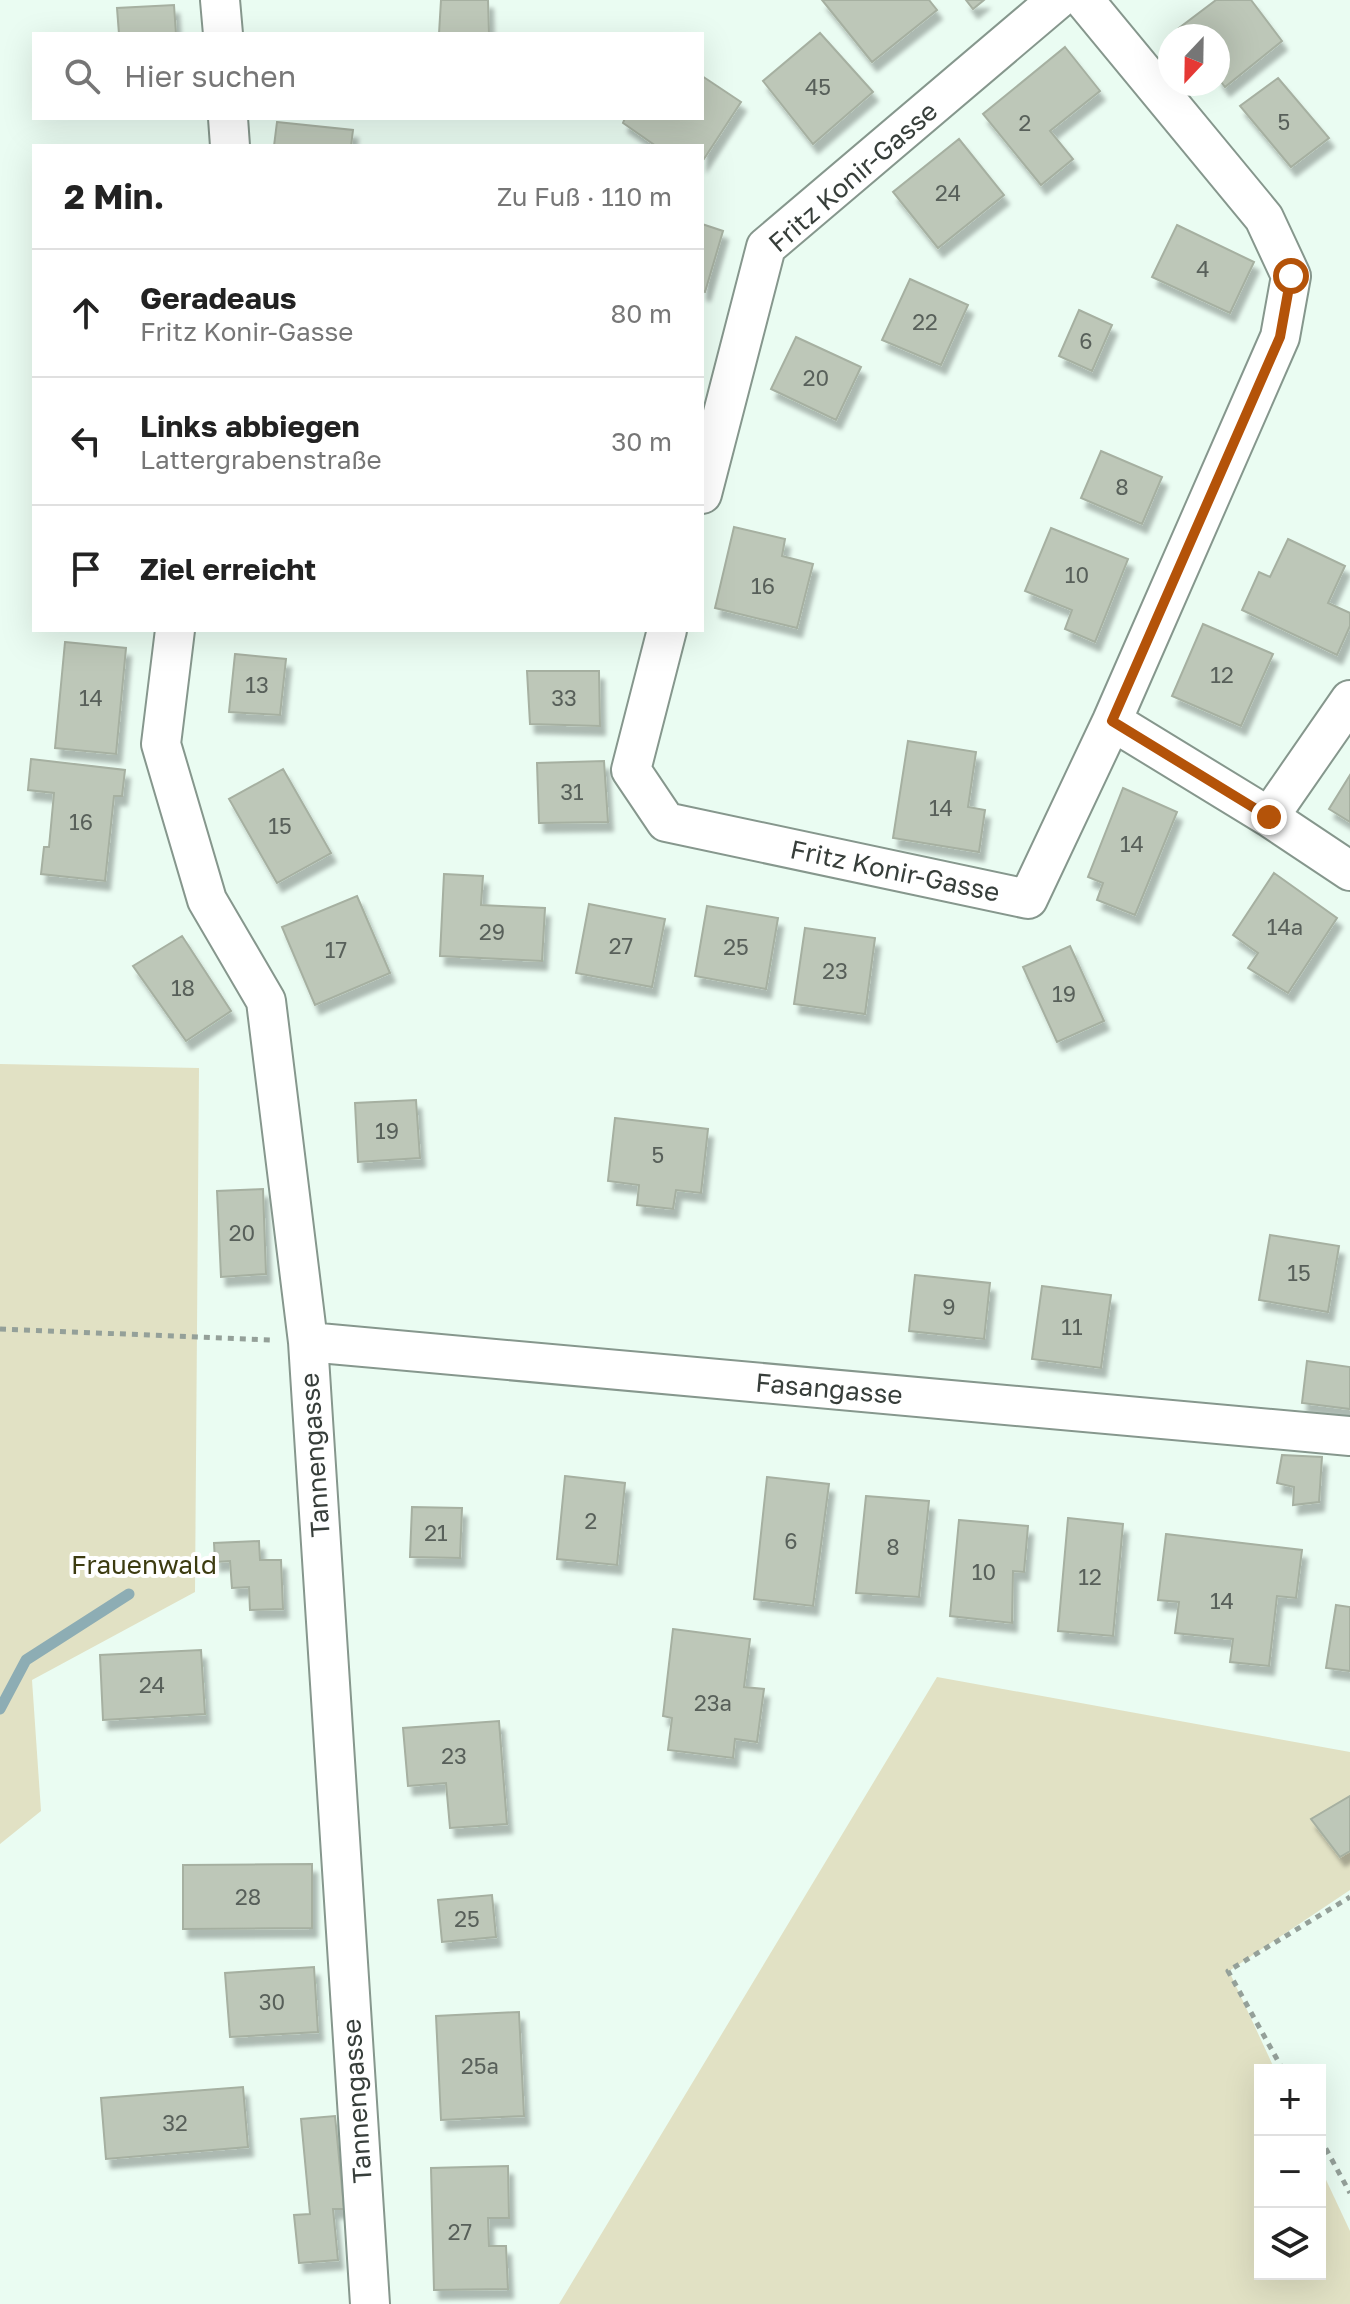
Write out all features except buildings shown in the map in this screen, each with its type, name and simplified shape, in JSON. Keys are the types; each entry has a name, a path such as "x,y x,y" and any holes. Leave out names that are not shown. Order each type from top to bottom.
{"street":[{"path":"220,0 223,32"},
{"name":"Fritz Konir-Gasse","path":"704,486 766,247 1057,0"},
{"name":"Fritz Konir-Gasse","path":"666,632 631,770 666,822 1028,899 1112,721 1280,337 1291,276 1264,218 1084,0"},
{"path":"228,120 230,144"},
{"name":"Tannengasse","path":"175,632 161,744 207,900 266,1001 308,1342 370,2304"},
{"path":"1269,817 1350,700"},
{"path":"1112,721 1269,817 1350,871"},
{"name":"Fasangasse","path":"308,1342 1350,1436"}],"path":[{"path":"0,1329 308,1342"},
{"path":"1280,2064 1228,1971 1350,1897"},
{"path":"1326,2149 1350,2193"}],"green space":[{"name":"Frauenwald","path":"0,1064 199,1068 195,1592 32,1680 41,1811 0,1844"},
{"path":"937,1677 1350,1752 1350,1890 1229,1971 1272,2064 1254,2064 1254,2280 1326,2280 1326,2180 1350,2231 1350,2304 559,2304"}],"waterway":[{"path":"0,1709 26,1660 129,1594"}],"route":[{"path":"1269,817 1112,721 1280,337 1291,276"}]}
